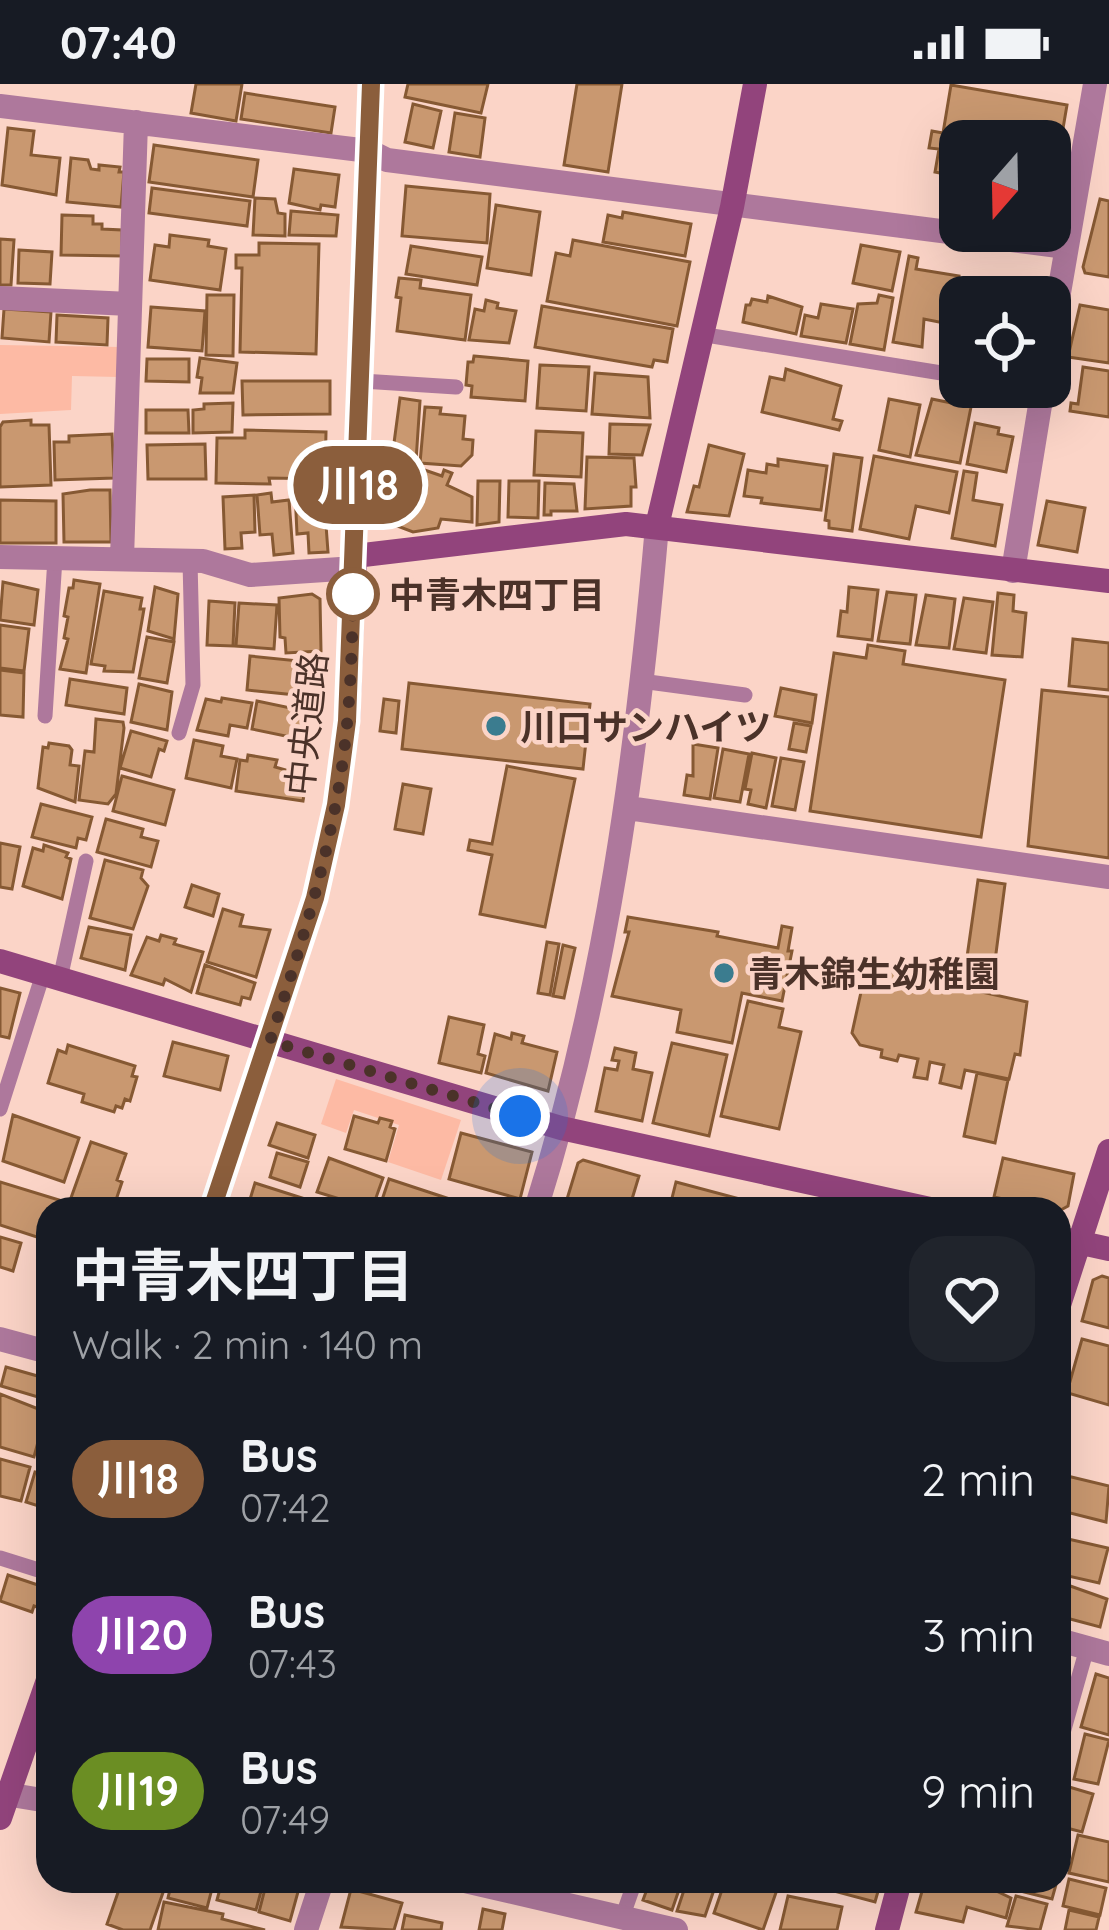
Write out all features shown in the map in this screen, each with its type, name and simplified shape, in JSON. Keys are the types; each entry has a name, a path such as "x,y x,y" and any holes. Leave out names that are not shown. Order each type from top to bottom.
{"street":[{"name":"中央道路","path":"216,1197 315,898 336,805 347,721 355,562 371,84"},
{"path":"540,1197 591,1003 628,808 657,526 732,207 754,84"},
{"path":"1071,219 1095,84"},
{"path":"0,106 369,151 387,160 939,232"},
{"path":"122,559 136,122"},
{"path":"0,298 130,304"},
{"path":"1013,571 1040,408"},
{"path":"0,557 190,561 250,575 626,524 1109,581"},
{"path":"628,808 1109,877"},
{"path":"0,961 561,1128 875,1197"},
{"path":"1071,1233 1109,1150"},
{"path":"1071,1241 1109,1249"},
{"path":"0,1339 36,1349"},
{"path":"36,1713 3,1802 36,1801"},
{"path":"306,1930 318,1893"},
{"path":"515,1893 676,1930"},
{"path":"887,1930 897,1893"}],"lane":[{"path":"700,334 939,373"},
{"path":"362,381 456,387"},
{"path":"44,716 55,558"},
{"path":"179,733 193,686 190,561"},
{"path":"641,681 745,695"},
{"path":"0,1108 52,976 86,860"},
{"path":"0,1558 36,1570"},
{"path":"1071,1717 1098,1651"},
{"path":"622,1918 631,1893"}],"shaded area":[{"path":"0,345 120,347 119,377 72,376 71,410 0,414"},
{"path":"336,1079 461,1120 441,1180 388,1162 399,1125 354,1110 346,1133 321,1124"}],"building":[{"path":"196,84 242,84 236,121 191,113"},
{"path":"408,84 488,84 481,113 405,97"},
{"path":"577,84 622,84 608,172 564,165"},
{"path":"951,85 1067,105 1064,120 945,120"},
{"path":"245,93 335,107 331,133 241,119"},
{"path":"413,104 441,111 433,148 405,142"},
{"path":"455,113 485,118 480,157 449,152"},
{"path":"8,128 34,131 31,155 60,158 56,195 2,185"},
{"path":"932,131 939,132 939,149 929,148"},
{"path":"154,145 258,160 253,197 149,182"},
{"path":"71,158 88,160 91,169 120,167 119,172 124,172 121,207 67,202"},
{"path":"294,169 339,175 335,207 321,205 320,210 289,203"},
{"path":"406,186 490,194 487,243 402,236"},
{"path":"152,188 250,201 247,226 149,213"},
{"path":"255,198 275,199 278,213 285,214 285,236 253,235"},
{"path":"1100,199 1109,201 1109,277 1085,273 1083,267"},
{"path":"496,205 540,212 531,275 487,268"},
{"path":"291,211 338,215 336,236 289,235"},
{"path":"623,212 691,224 685,256 603,242 608,215 622,218"},
{"path":"62,215 93,216 93,224 102,224 102,229 122,230 122,256 61,255"},
{"path":"170,235 209,240 208,246 226,249 220,290 150,280 155,245 169,247"},
{"path":"0,239 14,240 11,285 0,285"},
{"path":"573,240 690,262 677,326 547,301 556,253 570,256"},
{"path":"259,243 319,244 316,354 240,352 242,268 236,268 236,255 259,255"},
{"path":"861,245 900,252 892,291 853,283"},
{"path":"411,246 482,257 477,285 406,274"},
{"path":"19,250 52,252 50,284 18,283"},
{"path":"909,256 918,258 916,269 959,276 939,276 939,322 924,319 922,347 893,342"},
{"path":"399,278 421,280 420,288 471,295 465,340 397,331"},
{"path":"207,295 234,295 233,356 206,355"},
{"path":"879,295 893,298 884,350 850,344 858,304 877,303"},
{"path":"768,296 802,307 796,334 743,322 746,305 752,299 767,302"},
{"path":"486,300 498,303 497,308 516,311 509,343 469,340 475,309 484,311"},
{"path":"821,304 853,309 846,343 801,336 805,315 818,318"},
{"path":"1080,305 1109,310 1109,363 1071,357"},
{"path":"542,306 673,329 667,362 654,360 652,367 535,347"},
{"path":"151,307 205,311 202,351 148,347"},
{"path":"4,309 51,312 49,342 2,338"},
{"path":"57,315 108,318 107,345 56,342"},
{"path":"474,356 528,361 525,401 471,397 472,386 466,385 468,362"},
{"path":"200,358 237,363 233,393 200,393"},
{"path":"147,359 189,359 189,382 146,381"},
{"path":"540,365 589,367 586,411 537,408"},
{"path":"1083,367 1109,371 1109,417 1070,411 1071,403 1078,404"},
{"path":"786,369 841,386 833,419 842,421 839,430 762,412 770,377 784,380"},
{"path":"595,373 648,377 650,418 592,414"},
{"path":"242,381 330,381 330,414 243,415"},
{"path":"400,398 420,401 416,461 392,458"},
{"path":"889,399 920,405 910,457 879,450"},
{"path":"932,399 939,400 939,408 971,408 960,463 916,455"},
{"path":"233,403 232,432 193,433 193,410 204,409 204,404"},
{"path":"425,407 465,416 463,439 473,440 472,455 461,466 420,463"},
{"path":"146,410 188,410 189,433 146,433"},
{"path":"31,420 31,425 49,425 51,485 0,487 0,427 3,422"},
{"path":"975,423 999,428 998,434 1013,437 1006,472 967,464"},
{"path":"610,424 650,425 642,455 609,454"},
{"path":"245,430 326,432 325,479 216,483 217,438 245,438"},
{"path":"536,431 583,433 581,477 534,475"},
{"path":"112,434 114,478 55,480 54,442 69,442 69,436"},
{"path":"205,444 206,479 148,479 147,445"},
{"path":"709,445 744,454 729,516 687,512 694,486 699,487"},
{"path":"834,454 862,458 852,531 829,528 825,520"},
{"path":"874,456 957,472 949,513 916,506 909,539 860,529"},
{"path":"587,457 634,458 636,487 631,487 631,506 585,509"},
{"path":"778,459 827,466 821,510 761,503 762,498 744,496 748,470 766,473 767,464 778,466"},
{"path":"410,465 442,476 444,470 452,473 447,485 472,497 472,522 441,519 438,528 413,532 392,524 395,490 401,489"},
{"path":"964,471 977,473 973,500 1002,505 995,546 952,538"},
{"path":"478,481 500,481 499,522 477,525"},
{"path":"509,481 539,481 538,518 508,517"},
{"path":"545,483 574,484 577,511 544,515"},
{"path":"110,490 111,542 64,542 63,494"},
{"path":"295,491 308,491 308,499 324,498 328,552 309,553 308,533 297,534"},
{"path":"271,493 272,502 289,500 293,553 274,555 272,534 260,535 257,495"},
{"path":"254,495 255,532 241,533 242,548 225,549 223,497"},
{"path":"0,500 56,501 56,543 0,543"},
{"path":"1047,501 1085,508 1077,552 1038,545"},
{"path":"74,580 100,584 86,673 60,669 68,639 64,638 68,617 64,616"},
{"path":"3,582 38,590 34,625 0,620"},
{"path":"155,587 178,594 174,639 148,631"},
{"path":"849,587 878,590 872,640 838,636"},
{"path":"104,591 142,598 133,672 104,671 105,666 91,664"},
{"path":"887,592 916,595 910,644 878,641"},
{"path":"998,593 1014,595 1013,611 1026,613 1022,657 992,655"},
{"path":"312,594 320,599 321,651 286,653 285,638 280,637 279,598"},
{"path":"926,595 955,599 949,648 916,645"},
{"path":"964,598 993,602 986,653 954,649"},
{"path":"209,601 235,603 233,646 207,645"},
{"path":"239,603 277,605 274,649 236,646"},
{"path":"0,625 29,629 24,671 0,668"},
{"path":"147,637 174,642 167,683 139,678"},
{"path":"1073,639 1109,643 1109,690 1069,686"},
{"path":"868,645 905,651 903,664 1005,680 981,837 810,811 834,653 866,658"},
{"path":"250,656 319,663 316,697 247,690"},
{"path":"0,670 24,673 23,717 0,715"},
{"path":"70,679 127,688 124,714 66,705"},
{"name":"川口サンハイツ","path":"409,683 590,704 583,769 402,749"},
{"path":"139,684 172,692 167,730 131,722"},
{"path":"781,688 816,695 812,723 775,716"},
{"path":"1042,690 1109,697 1109,858 1028,846"},
{"path":"222,698 252,703 247,728 230,725 228,736 197,730 206,699 221,702"},
{"path":"384,699 399,701 396,733 380,731"},
{"path":"257,701 310,712 300,739 252,729"},
{"path":"96,719 123,722 124,728 116,794 108,804 79,800 85,751 94,752"},
{"path":"794,723 811,726 806,752 789,749"},
{"path":"131,731 167,741 164,751 159,749 151,777 120,768"},
{"path":"194,740 223,746 221,756 237,759 231,788 186,778"},
{"path":"49,743 72,750 70,765 79,766 75,802 38,788 43,747 48,748"},
{"path":"693,744 718,748 710,799 684,795 687,775 693,776"},
{"path":"723,749 749,754 740,802 714,798"},
{"path":"752,753 776,758 766,808 748,804 751,790 745,789"},
{"path":"248,755 277,760 275,767 307,776 303,801 236,791 240,760 247,761"},
{"path":"781,758 804,762 795,810 772,806"},
{"name":"川口サンハイツ","path":"507,766 575,779 545,927 480,914 492,855 468,850 470,840 492,844"},
{"path":"122,776 174,790 165,825 113,811"},
{"path":"403,784 431,789 423,834 395,829"},
{"path":"41,804 92,817 86,840 78,838 76,848 32,837"},
{"path":"106,819 143,829 141,837 158,841 151,867 97,852"},
{"path":"0,843 20,847 12,889 0,887"},
{"path":"44,845 68,853 71,859 62,899 23,886 33,848 43,851"},
{"path":"105,860 143,870 141,878 148,886 133,929 90,918"},
{"path":"978,880 1005,884 995,961 967,957"},
{"path":"192,885 219,894 213,916 185,907"},
{"path":"223,909 243,915 240,926 270,930 256,977 207,962"},
{"path":"628,917 778,948 782,926 792,928 782,1001 742,993 732,1043 677,1032 681,1010 612,996 629,932 625,932"},
{"path":"89,927 131,935 125,970 81,958"},
{"path":"161,935 203,952 191,992 165,979 163,985 131,975 147,937 159,941"},
{"path":"547,942 559,944 550,995 538,993"},
{"path":"563,945 575,948 564,998 553,996"},
{"path":"205,965 255,983 250,999 242,997 240,1005 197,993"},
{"path":"872,968 1027,1002 1020,1055 1015,1054 1009,1079 965,1070 961,1088 940,1083 944,1065 930,1062 927,1079 914,1077 918,1059 899,1055 897,1061 881,1057 882,1050 860,1045 852,1033 865,974 870,975"},
{"path":"0,988 20,993 9,1038 0,1036"},
{"path":"748,1001 783,1009 779,1027 801,1032 779,1129 721,1116"},
{"path":"449,1017 484,1025 478,1054 485,1056 481,1073 439,1063"},
{"path":"512,1033 524,1036 522,1043 557,1052 548,1091 486,1073 495,1034 511,1039"},
{"path":"173,1042 228,1056 220,1090 164,1076"},
{"path":"672,1043 727,1055 709,1136 653,1123"},
{"path":"68,1045 135,1066 130,1101 125,1099 114,1112 82,1102 84,1094 48,1083 58,1050 66,1053"},
{"path":"615,1048 636,1053 633,1069 652,1073 642,1121 596,1111 605,1068 617,1070 619,1061 612,1060"},
{"path":"977,1073 1008,1080 995,1143 964,1136"},
{"path":"13,1115 79,1138 64,1182 3,1161"},
{"path":"354,1116 378,1123 380,1118 392,1121 390,1127 395,1129 386,1161 345,1149"},
{"path":"277,1123 315,1135 308,1158 269,1145"},
{"path":"461,1133 532,1152 521,1197 449,1179"},
{"path":"91,1142 126,1154 117,1197 71,1197"},
{"path":"277,1153 308,1162 300,1187 270,1177"},
{"path":"329,1158 383,1178 376,1197 333,1197 317,1192"},
{"path":"1003,1158 1074,1174 1070,1197 994,1197"},
{"path":"583,1160 639,1176 633,1197 568,1197"},
{"path":"389,1179 444,1197 383,1197"},
{"path":"0,1182 49,1197 36,1197 36,1237 0,1225"},
{"path":"676,1182 732,1197 672,1197"},
{"path":"255,1183 299,1197 251,1197"},
{"path":"0,1237 21,1243 13,1271 0,1267"},
{"path":"1109,1278 1109,1328 1082,1321 1093,1280"},
{"path":"1082,1339 1109,1346 1109,1405 1071,1394"},
{"path":"6,1367 36,1376 36,1396 1,1386"},
{"path":"0,1394 36,1408 34,1457 0,1447"},
{"path":"0,1459 30,1467 21,1501 0,1496"},
{"path":"35,1472 36,1472 36,1505 26,1502"},
{"path":"1071,1477 1109,1486 1106,1522 1071,1513"},
{"path":"1071,1540 1108,1548 1099,1583 1071,1577"},
{"path":"8,1575 36,1584 32,1612 0,1601"},
{"path":"1071,1586 1107,1599 1100,1627 1071,1619"},
{"path":"1096,1674 1109,1678 1109,1735 1081,1727"},
{"path":"1085,1734 1109,1740 1098,1784 1074,1779"},
{"path":"1071,1788 1093,1794 1082,1832 1071,1829"},
{"path":"1078,1835 1109,1842 1109,1882 1071,1873"},
{"path":"1071,1879 1106,1888 1100,1915 1063,1906 1066,1893 1071,1893"},
{"path":"118,1893 163,1893 150,1930 123,1930 107,1924"},
{"path":"169,1893 211,1893 207,1908 168,1898"},
{"path":"219,1893 261,1893 256,1910 217,1900"},
{"path":"264,1893 298,1893 290,1921 259,1912"},
{"path":"350,1893 402,1903 394,1930 341,1927"},
{"path":"646,1893 678,1893 672,1910 643,1900"},
{"path":"683,1893 713,1893 705,1916 677,1911"},
{"path":"721,1893 776,1893 763,1930 714,1913"},
{"path":"841,1893 878,1893 875,1902"},
{"path":"922,1893 1000,1893 1011,1898 1006,1918 967,1907 963,1922 916,1912"},
{"path":"788,1896 842,1907 837,1930 780,1930"},
{"path":"1016,1896 1047,1904 1040,1930 1007,1926"},
{"path":"164,1902 223,1914 222,1919 265,1930 158,1930"},
{"path":"483,1909 505,1914 502,1930 479,1930"},
{"path":"1069,1910 1099,1917 1096,1930 1065,1930"},
{"path":"405,1915 442,1923 441,1930 402,1930"}],"bus line":[{"name":"川18","path":"216,1197 315,898 336,805 347,721 371,84"}],"place":[{"name":"中青木四丁目","path":"353,594"},
{"name":"川口サンハイツ","path":"496,726"},
{"name":"青木錦生幼稚園","path":"724,973"}],"route":[{"path":"353,594 347,721 336,805 315,898 270,1041 520,1116"}]}
